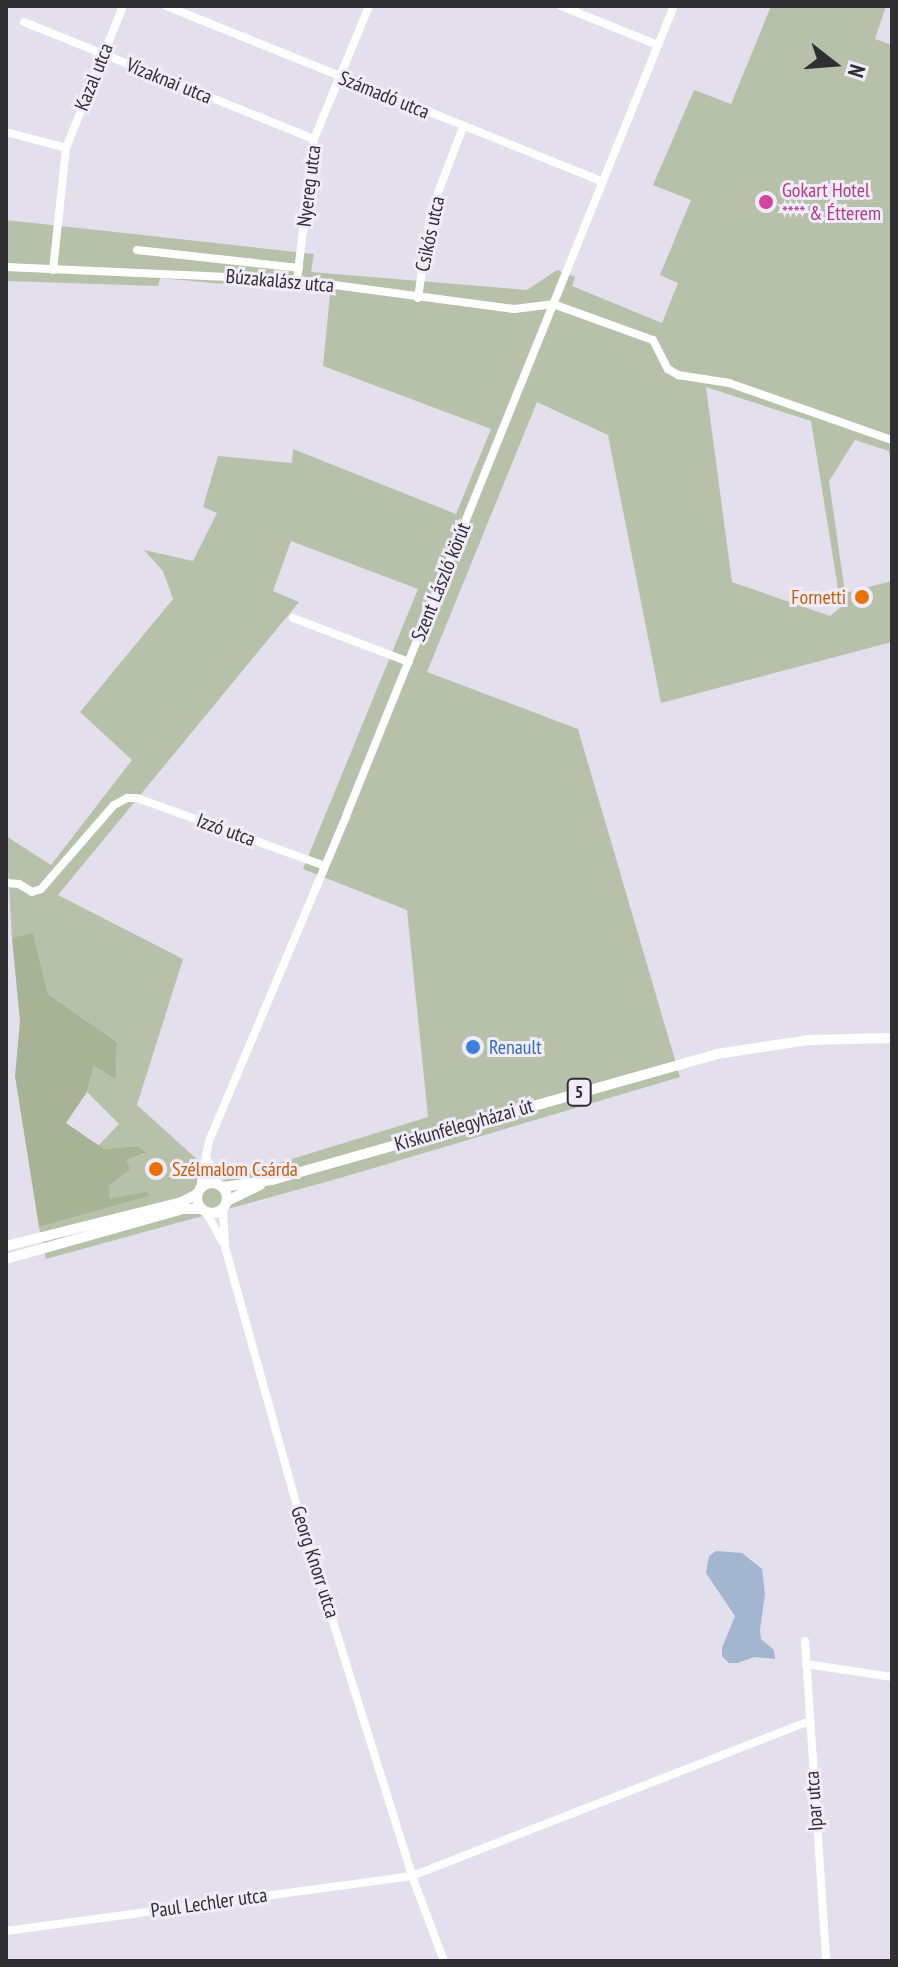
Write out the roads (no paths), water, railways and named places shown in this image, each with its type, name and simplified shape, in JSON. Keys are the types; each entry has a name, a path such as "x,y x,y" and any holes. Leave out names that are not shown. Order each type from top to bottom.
{"main road":[{"name":"Kiskunfélegyházai út","path":"220,1185 272,1180 717,1054 808,1040 892,1038"},
{"name":"Kiskunfélegyházai út","path":"225,1205 272,1180"},
{"name":"5","path":"6,1246 182,1202 208,1183 220,1185"},
{"path":"220,1185 225,1205"},
{"path":"198,1191 203,1210"},
{"name":"5","path":"6,1259 183,1209 203,1210 225,1205"}],"street":[{"name":"Kazal utca","path":"53,270 66,148 123,6"},
{"name":"Számadó utca","path":"166,6 603,182"},
{"name":"Nyereg utca","path":"297,280 314,139 369,6"},
{"path":"561,6 658,45"},
{"name":"Szent László körút","path":"198,1191 205,1156 674,6"},
{"name":"Vízaknai utca","path":"24,22 314,139"},
{"name":"Csikós utca","path":"418,298 431,211 463,127"},
{"path":"6,132 66,148"},
{"name":"Búzakalász utca","path":"137,250 299,268"},
{"name":"Búzakalász utca","path":"6,267 297,280 514,309 553,304"},
{"path":"553,304 653,340 668,369 678,375 729,383 892,440"},
{"path":"293,618 409,662"},
{"name":"Izzó utca","path":"6,883 19,884 32,892 41,889 114,805 127,798 137,798 325,866"},
{"path":"205,1156 220,1185"},
{"name":"Georg Knorr utca","path":"225,1205 225,1247"},
{"name":"Georg Knorr utca","path":"203,1210 225,1247 297,1506 412,1876 444,1961"},
{"name":"Ipar utca","path":"805,1641 826,1961"},
{"path":"806,1664 892,1677"},
{"name":"Paul Lechler utca","path":"6,1931 412,1876 808,1722"}],"water":[{"path":"716,1551 742,1553 762,1569 765,1594 761,1639 774,1650 775,1659 754,1657 729,1663 722,1656 722,1648 735,1616 706,1573 709,1556"}],"place":[{"name":"Gokart Hotel **** & Étterem","path":"766,202"},
{"name":"Fornetti","path":"862,597"},
{"name":"Renault","path":"473,1047"},
{"name":"Szélmalom Csárda","path":"156,1169"}]}
